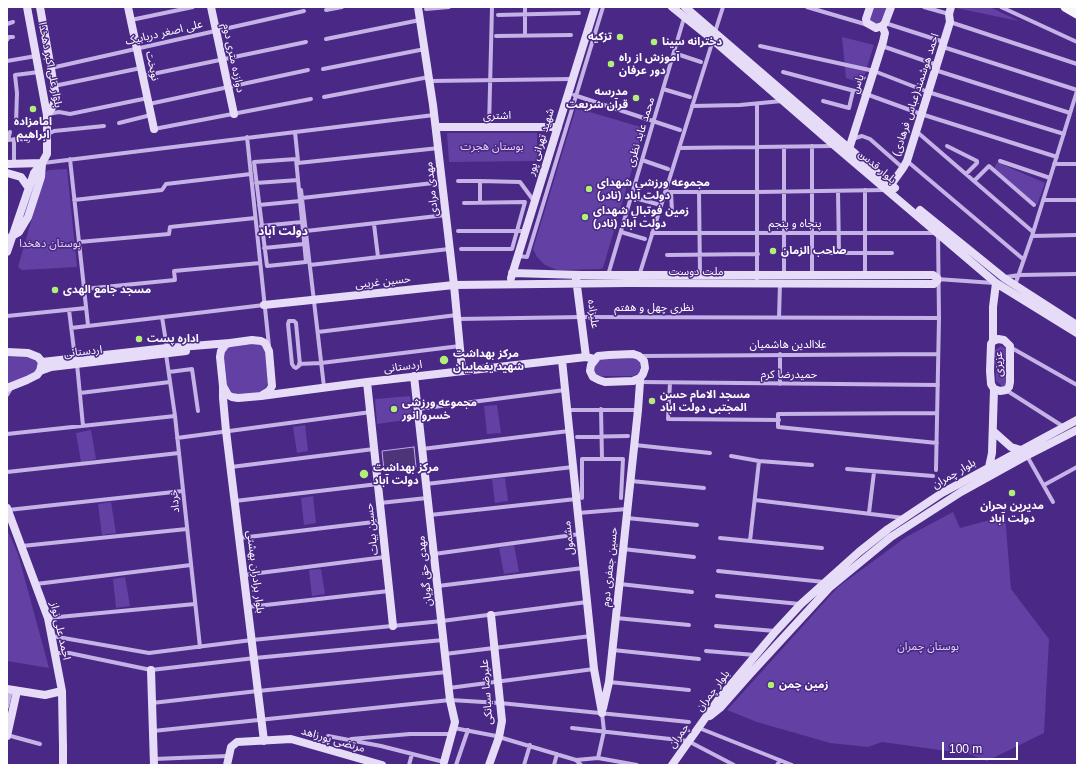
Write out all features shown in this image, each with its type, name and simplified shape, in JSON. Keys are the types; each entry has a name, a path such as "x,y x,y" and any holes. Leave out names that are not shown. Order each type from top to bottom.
{"main road":[{"path":"1065,7 1077,14"}],"street":[{"name":"بلوار علی اکبر دهخدا","path":"27,7 47,115"},
{"name":"بلوار علی اکبر دهخدا","path":"40,7 56,97 53,106 47,115"},
{"name":"نوبخت","path":"128,7 154,129"},
{"path":"131,21 193,7"},
{"name":"دوازده متری دوم","path":"211,7 234,114"},
{"path":"326,10 342,7"},
{"name":"مهدی مرادی","path":"418,7 436,127 462,370"},
{"path":"426,9 449,7"},
{"path":"490,127 492,7"},
{"path":"525,7 525,35"},
{"name":"شهید تهرانی پور","path":"510,284 512,273 595,7"},
{"path":"518,256 527,257 603,7"},
{"name":"بلوار قدس","path":"672,7 684,18 714,36 849,149 938,233 996,283 1077,333"},
{"name":"بلوار قدس","path":"685,7 772,90 835,146 1004,278 1077,325"},
{"path":"638,279 722,7"},
{"path":"807,7 876,28 883,25 1077,90 1033,234 1023,259 1015,286"},
{"path":"870,7 866,19 867,23 871,26"},
{"path":"883,25 891,7"},
{"path":"924,7 950,14 1077,64"},
{"path":"1001,7 1077,42"},
{"name":"علی اصغر دریابیک","path":"51,68 304,11"},
{"path":"498,14 579,13"},
{"name":"احمد هوشمند(عباس فرهادی)","path":"889,188 905,165 943,44 950,14"},
{"name":"محمد عابد نظری","path":"608,275 684,18"},
{"path":"326,39 420,20"},
{"path":"7,24 13,22"},
{"name":"یاس","path":"849,149 882,46 885,33 883,25"},
{"path":"496,36 571,35"},
{"path":"7,40 8,37 13,37"},
{"path":"54,86 222,60 306,42"},
{"path":"760,46 874,71 928,92 1064,134"},
{"path":"882,46 936,67 1070,113"},
{"path":"323,69 425,49"},
{"path":"674,53 701,62"},
{"path":"7,61 36,56"},
{"path":"7,252 28,187 34,173 47,154 47,115 59,112 70,114 148,101 308,70"},
{"path":"39,72 15,75 17,93 16,124 39,123"},
{"path":"783,72 866,94 921,114 1057,157"},
{"path":"324,97 429,79 572,79"},
{"path":"663,89 690,97"},
{"path":"772,90 772,103"},
{"path":"823,101 849,108 853,91"},
{"path":"568,93 680,130"},
{"path":"154,129 311,99"},
{"path":"692,106 757,104 784,101"},
{"path":"757,104 757,279"},
{"path":"119,123 151,115"},
{"path":"14,139 11,164 42,163 434,115"},
{"path":"48,134 54,131 104,126"},
{"name":"اشتری","path":"436,127 558,127"},
{"path":"916,130 1033,234 1077,235"},
{"path":"10,132 8,140 23,139 28,141"},
{"path":"295,132 301,200 302,222 306,262 267,266 261,226 257,220 259,205 254,162 296,159 298,180 301,200 306,232 324,387"},
{"path":"852,140 862,136 870,139 1023,259"},
{"path":"247,137 257,220 272,381 269,391 261,396 238,398 231,396 225,391 223,386 220,357 223,348 230,343 257,340 265,344 269,351"},
{"path":"812,146 812,275"},
{"path":"679,148 835,146"},
{"path":"947,146 977,162 966,174"},
{"path":"784,147 784,275"},
{"path":"298,163 438,148"},
{"path":"70,159 88,326"},
{"path":"642,160 668,169"},
{"path":"1000,160 1050,178"},
{"path":"12,236 19,232 28,217 41,177 42,163"},
{"path":"1054,164 1077,164"},
{"path":"974,181 988,166 1034,205"},
{"path":"7,173 21,177 28,187"},
{"path":"74,200 162,190 166,184 251,174"},
{"path":"256,183 298,180"},
{"path":"458,181 520,182 534,202"},
{"path":"480,181 480,202"},
{"path":"259,205 442,182"},
{"path":"665,192 785,192 889,188"},
{"path":"865,190 865,276"},
{"path":"838,191 839,253"},
{"path":"672,192 672,211"},
{"path":"699,192 700,275"},
{"path":"631,197 657,204"},
{"path":"1043,200 1077,200"},
{"path":"461,249 512,249 525,202 464,202"},
{"path":"306,232 446,216"},
{"path":"79,242 169,234 170,226 257,220"},
{"path":"261,226 302,222"},
{"path":"374,224 378,257"},
{"path":"458,231 526,231"},
{"path":"621,232 645,240"},
{"name":"پنجاه و پنجم","path":"652,233 938,233"},
{"path":"936,470 939,318 937,279 938,233"},
{"path":"264,248 304,244"},
{"path":"310,265 449,249"},
{"path":"784,253 892,253"},
{"path":"667,255 758,254"},
{"path":"84,289 175,280 174,271 260,263"},
{"name":"ملت دوست","path":"454,285 510,284 577,279 608,275 638,279 700,275 757,279 780,283 934,284 937,279 933,275 784,275 757,279 638,279 577,279 512,273"},
{"path":"937,279 996,283 1004,278 1019,275 1077,274"},
{"name":"علیزاده","path":"577,279 591,365 590,371 593,377 605,382 640,380"},
{"path":"779,318 780,283"},
{"path":"993,341 993,307 996,283"},
{"name":"حسین غریبی","path":"264,305 454,285"},
{"path":"71,328 264,305"},
{"path":"7,316 86,308"},
{"path":"69,310 83,426"},
{"name":"خرداد","path":"162,317 175,416 200,647"},
{"name":"نظری چهل و هفتم","path":"318,332 457,317 939,318"},
{"path":"289,321 296,323 299,364 299,367 296,368 292,364 288,324 289,321"},
{"name":"عزیزی","path":"998,339 1004,340 1010,346 1009,387 1006,390 1000,391 994,389 991,384 991,344 993,341 998,339"},
{"name":"اردستانی","path":"42,362 76,361 166,351 211,344 230,343"},
{"path":"299,364 321,363 460,346"},
{"path":"1010,346 1077,385"},
{"name":"اردستانی","path":"166,351 212,349 215,350 220,357"},
{"path":"7,352 28,353 38,357 42,362 40,371"},
{"name":"اردستانی","path":"261,396 462,370 590,358 609,354 633,354 639,356"},
{"path":"780,354 780,384"},
{"name":"علاالدین هاشمیان","path":"639,356 938,354"},
{"name":"حسین جعفری دوم","path":"598,758 604,731 602,713 609,682 640,380 645,368 644,361 639,356"},
{"name":"مشمول","path":"562,360 573,467 579,498 578,513 594,669 602,713"},
{"name":"اردستانی","path":"10,387 32,378 40,371 76,361"},
{"path":"169,372 192,369 198,411"},
{"name":"مهدی حق گویان","path":"414,376 450,700 455,722 444,762"},
{"name":"حمیدرضا کرم","path":"640,380 670,383 938,385"},
{"path":"272,381 281,388 293,391"},
{"path":"80,393 170,382"},
{"name":"حسین بیات","path":"368,382 393,626"},
{"path":"670,383 668,419 778,420"},
{"name":"بلوار برادران بهشتی","path":"223,386 226,431 264,740"},
{"path":"7,395 10,387"},
{"path":"989,467 992,453 994,389"},
{"path":"418,409 565,390"},
{"path":"1006,390 1064,427"},
{"path":"224,406 228,398 231,396"},
{"path":"601,409 602,459"},
{"path":"567,410 638,410"},
{"path":"177,438 371,412"},
{"path":"937,413 778,414 778,427 937,443"},
{"path":"7,434 175,416"},
{"name":"بلوار چمران","path":"704,721 720,708 812,606 856,565 891,537 1077,420"},
{"name":"بلوار چمران","path":"704,721 718,700 776,631 801,604 859,552 942,493 989,467 1077,430"},
{"path":"422,449 569,431"},
{"path":"992,431 1011,447 1024,453 1053,502"},
{"path":"577,438 628,436"},
{"path":"634,444 710,454"},
{"path":"231,467 374,449"},
{"path":"7,472 179,453"},
{"path":"731,456 759,461 812,465"},
{"path":"430,515 579,498 582,459 623,459 622,498"},
{"path":"750,541 759,461"},
{"path":"426,484 573,467"},
{"path":"1044,485 1077,467"},
{"path":"847,469 933,476"},
{"path":"869,513 874,472"},
{"path":"630,481 704,488"},
{"path":"235,501 378,484"},
{"path":"7,509 183,491"},
{"path":"380,503 428,498"},
{"path":"755,500 905,518"},
{"name":"احمد علی نواز","path":"7,509 48,618 62,691 63,765"},
{"path":"578,513 627,509"},
{"path":"626,518 697,524"},
{"path":"240,538 382,521"},
{"path":"22,546 187,529"},
{"path":"434,554 580,534"},
{"path":"720,538 822,548"},
{"path":"623,549 694,557"},
{"path":"244,575 386,557"},
{"path":"36,584 191,565"},
{"path":"438,586 584,568"},
{"path":"718,571 825,582"},
{"path":"620,584 692,592"},
{"path":"248,607 390,591"},
{"path":"717,596 801,604"},
{"path":"51,636 149,653 252,640 442,621 587,602"},
{"path":"48,618 195,604"},
{"name":"علیرضا سیانکی","path":"488,765 502,721 491,615"},
{"path":"616,618 689,625"},
{"path":"716,626 776,631"},
{"path":"445,654 591,636"},
{"path":"55,653 69,653 151,670 254,658 444,640"},
{"path":"612,650 699,659"},
{"path":"706,651 755,656"},
{"path":"449,688 594,669"},
{"path":"151,670 154,762 228,756 227,765"},
{"path":"152,703 447,672"},
{"path":"609,682 689,690"},
{"path":"12,690 45,695 62,691"},
{"path":"7,707 12,690"},
{"path":"12,690 7,736 40,744"},
{"path":"153,731 450,700 500,703 688,722"},
{"name":"چمران","path":"673,764 688,741 704,721"},
{"path":"572,728 688,741 734,765"},
{"path":"698,728 792,765"},
{"path":"456,765 468,730"},
{"path":"346,739 468,730 530,745 576,760 598,758 637,765"},
{"path":"328,736 444,762"},
{"name":"مرتضی پورزاهد","path":"228,756 231,747 237,742 291,739 377,764"},
{"path":"524,765 530,745"},
{"path":"409,765 412,754"},
{"path":"554,765 558,754"},
{"path":"576,760 581,765"},
{"path":"777,765 780,760"}],"green space":[{"path":"873,7 887,7 883,20 875,25 871,23 869,18"},
{"path":"990,7 1019,21 956,8"},
{"path":"842,37 874,45 862,83 846,78"},
{"name":"مجموعه ورزشی شهدای دولت آباد (نادر)","path":"576,108 644,128 603,268 557,270 545,265 537,257 533,249"},
{"name":"بوستان هجرت","path":"447,133 537,133 537,161 449,162"},
{"path":"997,162 1045,183 1037,205 994,169"},
{"name":"بوستان دهخدا","path":"67,169 77,267 22,270 18,267 45,173 48,170"},
{"path":"256,344 262,346 265,351 268,382 266,387 260,392 238,394 231,392 227,386 224,355 226,350 231,346"},
{"path":"1001,346 1007,349 1008,381 1005,386 1002,386 996,381 995,350"},
{"path":"7,355 33,357 40,363 35,373 7,385"},
{"path":"634,358 638,360 640,369 639,373 633,376 600,376 596,374 594,370 598,362 603,359"},
{"name":"مجموعه ورزشی خسرو انور","path":"410,396 413,419 377,424 375,399"},
{"path":"497,405 501,433 487,434 484,406"},
{"path":"305,425 308,451 297,453 293,427"},
{"path":"91,430 96,459 81,462 76,433"},
{"path":"505,478 508,501 495,503 492,479"},
{"path":"313,496 316,523 304,525 301,498"},
{"path":"111,502 116,533 102,535 98,504"},
{"name":"بوستان چمران","path":"953,512 960,528 1005,516 1011,589 1049,639 1044,733 987,761 969,754 882,742 868,747 830,743 757,722 727,710 838,587 906,537"},
{"path":"7,529 18,554 49,668 7,661"},
{"path":"514,545 519,572 504,574 499,548"},
{"path":"321,569 325,594 312,596 309,570"},
{"path":"125,577 130,606 116,608 113,579"}],"shaded area":[{"path":"414,447 416,467 384,470 382,451"}],"place":[{"name":"تزکیه","path":"620,37"},
{"name":"دخترانه سینا","path":"654,42"},
{"name":"آموزش از راه دور عرفان","path":"611,64"},
{"name":"مدرسه قرآن شریعت","path":"636,98"},
{"name":"امامزاده ابراهیم","path":"33,109"},
{"name":"مجموعه ورزشی شهدای دولت آباد (نادر)","path":"589,189"},
{"name":"زمین فوتبال شهدای دولت آباد (نادر)","path":"585,217"},
{"name":"صاحب الزمان","path":"773,251"},
{"name":"مسجد جامع الهدی","path":"55,290"},
{"name":"اداره پست","path":"139,339"},
{"name":"مرکز بهداشت شهید یغماییان","path":"444,360"},
{"name":"مسجد الامام حسن المجتبى دولت اباد","path":"652,401"},
{"name":"مجموعه ورزشی خسرو انور","path":"394,409"},
{"name":"مرکز بهداشت دولت آباد","path":"364,474"},
{"name":"مدیرین بحران دولت آباد","path":"1012,493"},
{"name":"زمین چمن","path":"771,685"}],"district":[{"name":"دولت آباد","path":"283,232"}]}
